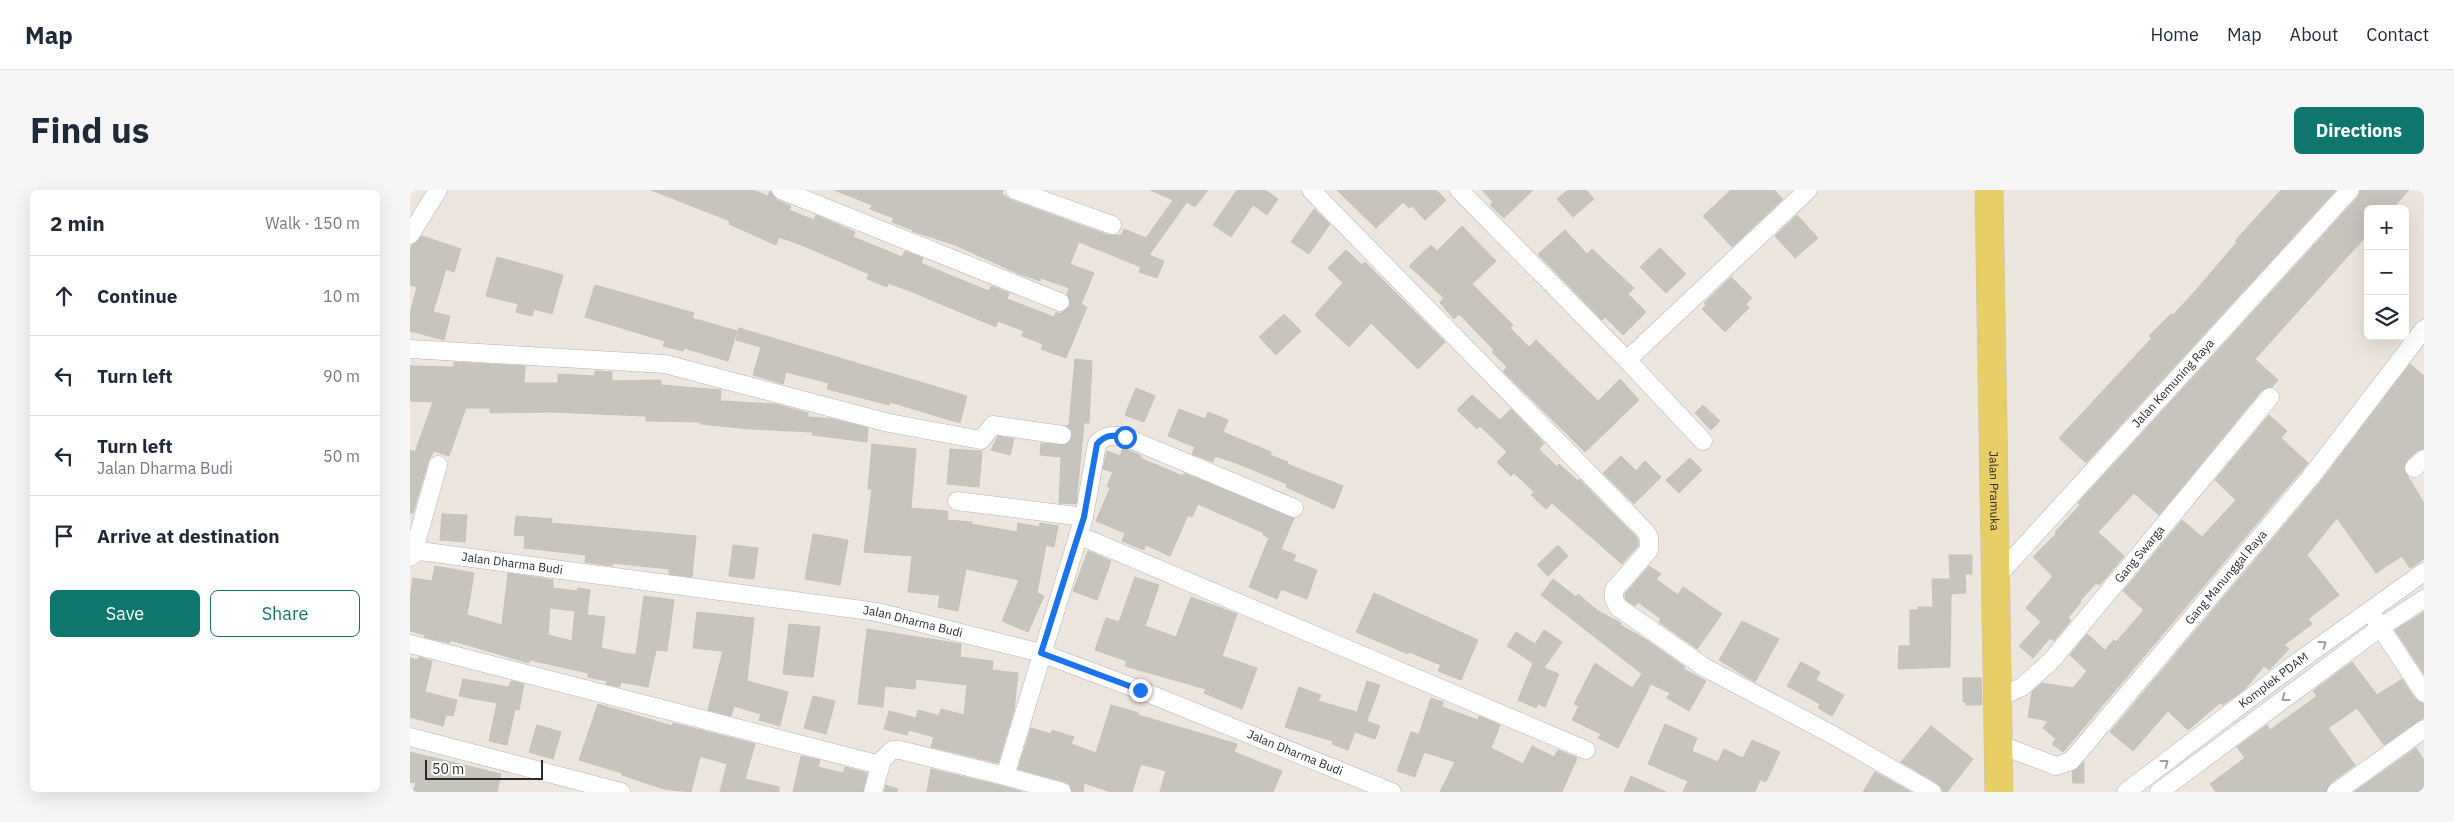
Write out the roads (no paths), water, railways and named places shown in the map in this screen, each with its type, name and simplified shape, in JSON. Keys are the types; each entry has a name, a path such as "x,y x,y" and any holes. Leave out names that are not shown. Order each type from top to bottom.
{"main road":[{"name":"Jalan Pramuka","path":"1989,190 1997,576 1999,792"}],"street":[{"path":"410,235 438,190"},
{"path":"781,190 1060,302"},
{"path":"1014,190 1112,225"},
{"path":"1311,190 1645,531 1649,537 1649,550 1614,590 1614,599 1618,607 1704,667 1932,792"},
{"path":"1458,190 1627,360 1703,441"},
{"path":"1627,360 1808,190"},
{"name":"Jalan Kemuning Raya","path":"1997,576 2350,190"},
{"name":"Gang Manunggal Raya","path":"1998,744 2056,766 2071,762 2310,478 2424,329"},
{"path":"410,349 665,364 889,423 981,440 993,425 1062,435"},
{"name":"Gang Swarga","path":"1997,698 2022,687 2052,660 2270,398"},
{"path":"1005,776 1084,517 1097,444 1103,438 1111,435 1125,437 1294,508"},
{"path":"411,555 438,465"},
{"path":"957,501 1084,517"},
{"path":"1078,535 1586,750"},
{"name":"Jalan Dharma Budi","path":"411,555 418,551 427,552 877,612 1041,653 1140,690 1392,792"},
{"name":"Komplek PDAM","path":"2126,792 2369,610 2422,578"},
{"name":"Komplek PDAM","path":"2159,792 2381,627 2424,599"},
{"path":"2369,610 2424,693"},
{"path":"410,644 880,765"},
{"path":"2299,661 2313,677"},
{"path":"2336,792 2424,729"},
{"path":"410,737 621,792"},
{"path":"873,792 880,765 886,754 892,750 900,750 1062,792"}]}
